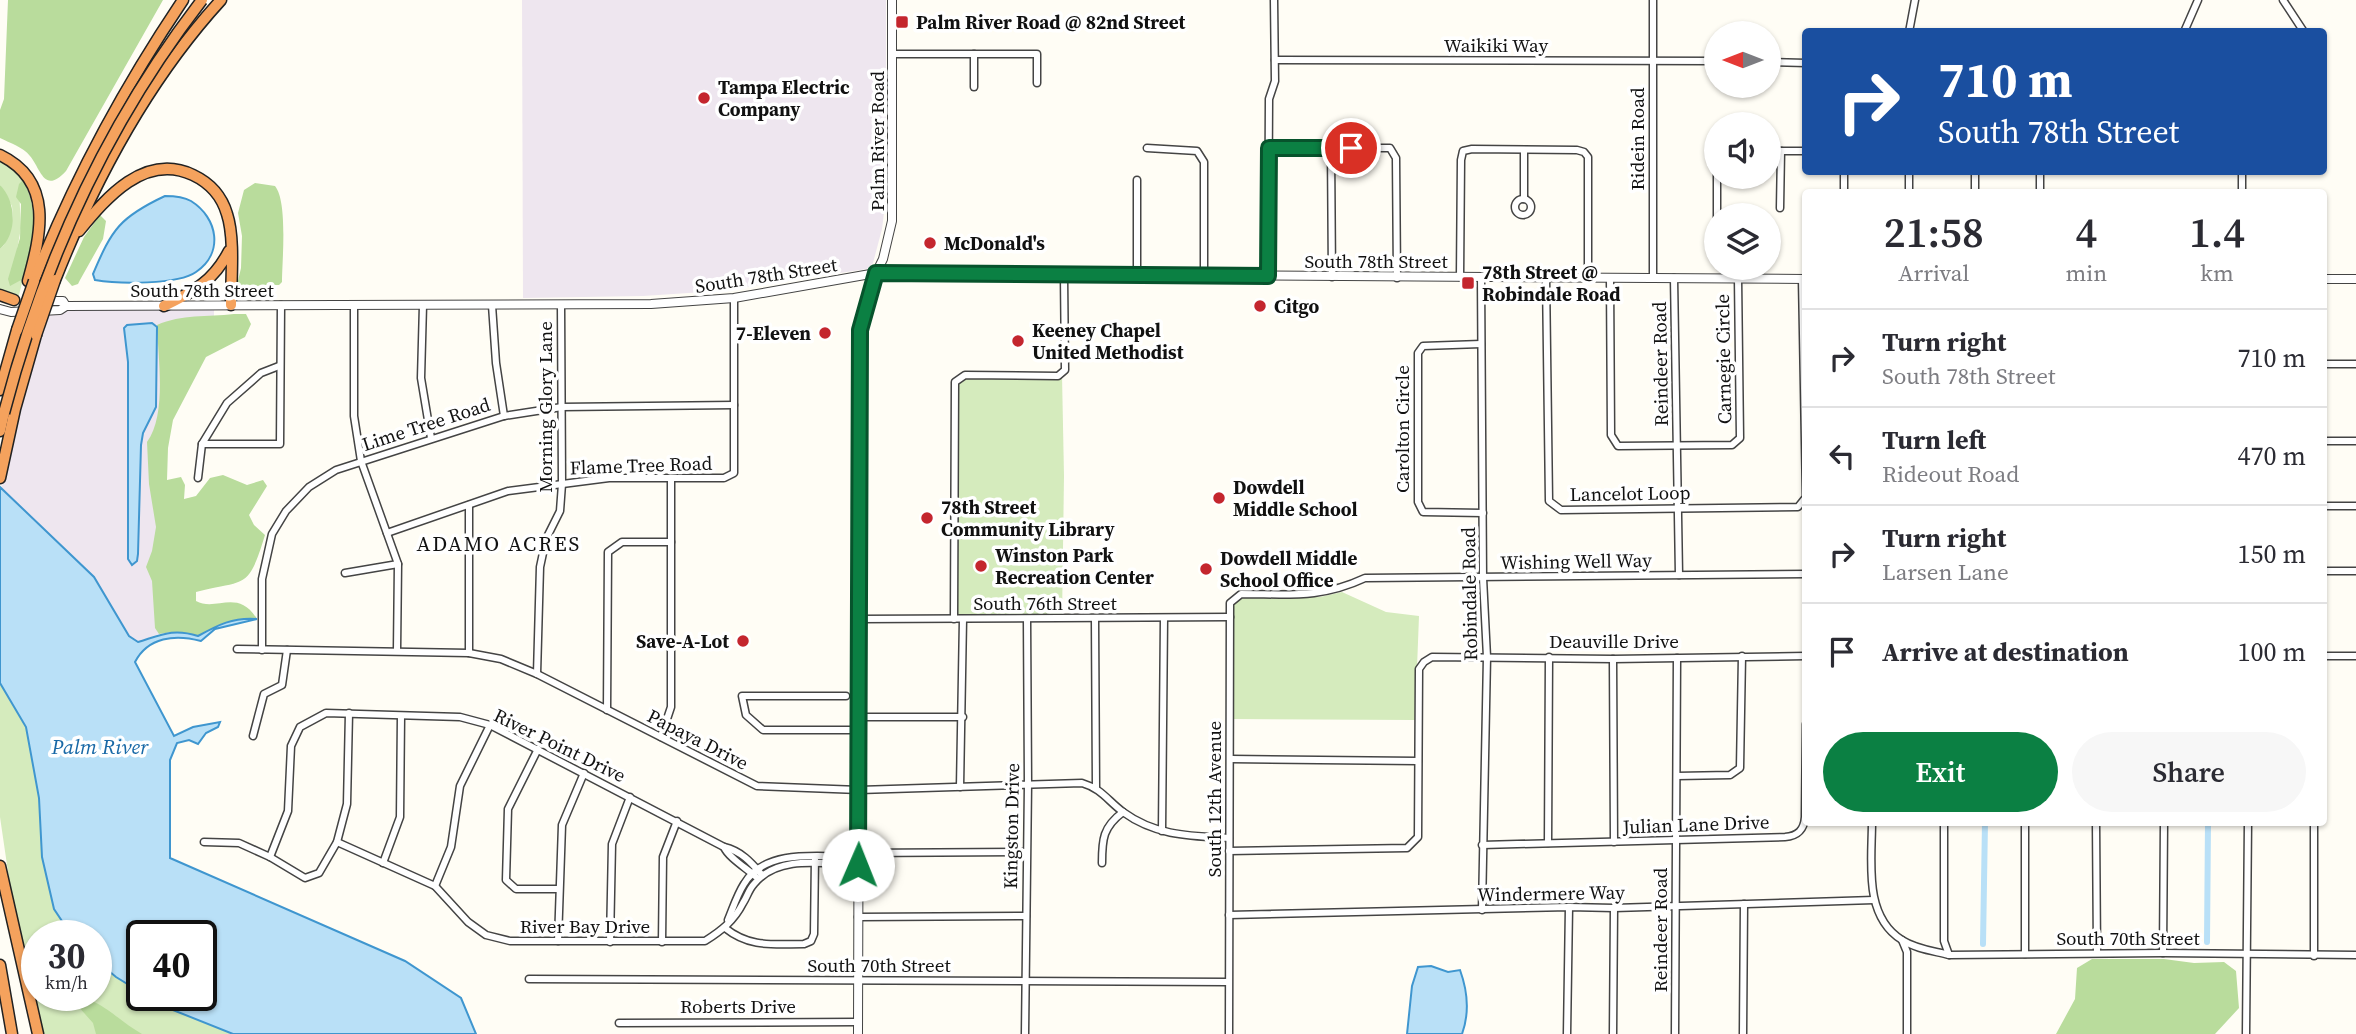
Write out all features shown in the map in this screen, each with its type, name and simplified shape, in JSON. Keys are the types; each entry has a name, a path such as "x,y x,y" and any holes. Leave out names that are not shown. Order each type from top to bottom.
{"highway":[{"path":"31,281 103,131 183,0"},
{"path":"0,431 28,328 55,254 80,197 148,76 202,0"},
{"path":"0,478 11,425 36,335 70,242 105,169 137,112 173,58 221,0"},
{"path":"0,155 20,167 30,180 37,197 40,232 31,281 0,390"},
{"path":"70,242 101,204 123,185 149,172 181,170 198,178 217,194 228,216 231,305"},
{"path":"164,306 209,280 219,269 230,249"},
{"path":"0,295 14,300"},
{"path":"0,866 38,1034"},
{"path":"0,965 12,1034"}],"street":[{"name":"Palm River Road","path":"858,1034 860,330 876,273 883,260 892,221 892,0"},
{"path":"1268,276 1269,99 1275,81 1274,0"},
{"name":"Ridein Road","path":"1653,0 1653,278"},
{"path":"1910,28 1915,0"},
{"path":"2186,28 2199,0"},
{"path":"2283,0 2301,28"},
{"path":"892,54 1037,54 1037,83"},
{"path":"974,54 974,87"},
{"name":"Waikiki Way","path":"1275,60 1704,61"},
{"path":"1782,62 1802,63"},
{"path":"1147,148 1197,151 1204,162 1204,276"},
{"path":"1269,148 1390,148 1395,158 1397,278"},
{"path":"1331,148 1332,277"},
{"path":"1460,278 1461,160 1463,151 1472,149 1584,152 1587,157 1588,278"},
{"path":"1524,150 1524,199"},
{"path":"1781,151 1802,151"},
{"path":"1137,276 1138,180"},
{"name":"South 78th Street","path":"0,307 11,312 60,310 66,306 651,304 734,298 876,273 1704,278"},
{"path":"954,619 956,382 965,375 1058,376 1065,370 1064,276"},
{"name":"Robindale Road","path":"1480,277 1483,578 1487,657 1482,910"},
{"name":"Lancelot Loop","path":"1546,277 1549,501 1561,510 1798,508 1802,502"},
{"name":"Carnegie Circle","path":"1610,278 1611,435 1618,446 1732,444 1740,438 1738,280"},
{"name":"Reindeer Road","path":"1674,278 1679,575"},
{"name":"South 78th Street","path":"1781,279 1802,279"},
{"path":"2327,279 2356,279"},
{"path":"734,298 734,405"},
{"name":"South 78th Street","path":"0,307 14,300 63,301 66,306"},
{"name":"Morning Glory Lane","path":"537,674 540,567 547,540 560,511 562,484 561,304"},
{"path":"202,444 280,444 281,305"},
{"path":"354,305 354,415 361,461 398,565 397,650"},
{"path":"423,305 421,379 430,438"},
{"path":"492,305 496,363 504,416"},
{"name":"Carolton Circle","path":"1481,344 1423,346 1418,353 1418,502 1423,512 1483,513"},
{"path":"2327,364 2356,364"},
{"path":"198,478 202,444 227,403 261,373 279,366"},
{"name":"Lime Tree Road","path":"262,650 262,579 272,534 286,511 309,487 336,470 504,416 562,407 734,405"},
{"name":"Flame Tree Road","path":"387,533 508,491 609,478 724,478 734,473 734,405"},
{"path":"2327,441 2356,441"},
{"path":"661,737 671,707 671,479"},
{"path":"469,505 469,653"},
{"path":"2327,506 2356,506"},
{"path":"607,710 608,552 622,542 671,542"},
{"path":"345,573 398,565"},
{"path":"2327,571 2356,571"},
{"name":"Wishing Well Way","path":"1230,617 1230,603 1241,594 1320,594 1343,589 1365,578 1802,574"},
{"name":"South 76th Street","path":"859,619 1230,617"},
{"name":"South 12th Avenue","path":"1229,1034 1230,617"},
{"path":"1162,831 1164,618"},
{"path":"960,787 963,619"},
{"name":"Kingston Drive","path":"1025,1034 1027,619"},
{"path":"1095,619 1096,788 1123,812 1162,831 1186,836 1229,838"},
{"name":"Papaya Drive","path":"237,649 397,650 469,653 500,659 537,674 758,786 859,790 1082,783 1096,788"},
{"path":"253,736 264,694 282,685 287,650"},
{"path":"1677,776 1730,775 1740,768 1742,656"},
{"name":"Deauville Drive","path":"1418,761 1419,669 1432,657 1613,659 1802,656"},
{"path":"2327,656 2356,656"},
{"path":"1548,842 1549,657"},
{"name":"Reindeer Road","path":"1675,1034 1677,658"},
{"path":"1613,659 1614,842"},
{"path":"846,696 742,696 746,715 763,730 859,730"},
{"name":"River Point Drive","path":"270,857 288,811 291,746 300,727 326,713 460,717 490,725 724,847 735,850 758,875"},
{"path":"204,842 239,843 270,857 305,878 319,873 337,842 347,804 349,713"},
{"path":"383,863 400,817 401,716"},
{"path":"859,717 963,717"},
{"path":"435,886 451,847 460,786 490,725"},
{"path":"538,749 508,809 506,880 516,889 559,889"},
{"path":"1229,850 1407,848 1418,837 1418,761 1231,759"},
{"path":"558,941 562,825 584,773"},
{"path":"610,942 612,844 630,797"},
{"path":"1102,863 1102,841 1110,822 1123,812"},
{"path":"662,942 663,857 677,821"},
{"name":"Julian Lane Drive","path":"1482,845 1785,838 1798,834 1803,826"},
{"path":"1872,826 1874,900 1889,929 1902,940 1907,953 1907,1034"},
{"path":"1944,826 1944,942 1950,955"},
{"path":"2025,826 2025,954"},
{"path":"2096,826 2097,953"},
{"path":"2164,826 2164,953"},
{"path":"2246,1034 2248,826"},
{"path":"2314,826 2314,956"},
{"name":"River Bay Drive","path":"337,842 435,886 468,922 486,935 510,941 705,941 725,928"},
{"path":"815,860 814,934 811,941 804,944 753,943 735,936 725,928 742,906 758,875 790,864 815,860 1026,852"},
{"name":"Windermere Way","path":"1229,915 1874,900"},
{"path":"1743,1034 1744,904"},
{"path":"1567,1034 1569,906"},
{"path":"1613,1034 1614,908"},
{"path":"858,917 1026,916"},
{"name":"South 70th Street","path":"1902,940 1950,955 2356,955"},
{"name":"South 70th Street","path":"529,979 1228,982"},
{"name":"Roberts Drive","path":"619,1023 858,1022"}],"shaded area":[{"name":"Tampa Electric Company","path":"522,0 886,0 886,197 882,229 873,263 867,269 719,291 643,296 523,298"},
{"path":"214,303 214,330 175,370 160,452 174,568 159,634 138,642 129,636 94,577 1,489 26,363 43,305"}],"green space":[{"path":"8,0 163,0 66,171 53,181 44,177 24,150 0,138"},
{"path":"0,161 24,180 19,190 21,228 17,250 23,279 19,295 0,293 0,249 4,245 13,217 12,206 0,185"},
{"path":"23,180 32,205 32,241 23,279 10,286 8,279 20,238 21,204 16,197 19,184"},
{"path":"255,183 275,186 282,205 283,232 282,282 279,285 268,285 258,294 242,290 237,285 241,268 242,236 238,213 244,190"},
{"path":"0,185 9,200 13,217 10,234 0,249"},
{"path":"100,215 106,221 103,239 78,284 72,286 65,278 84,237"},
{"path":"246,314 251,324 245,337 206,357 173,420 168,448 167,480 181,477 185,485 184,499 196,496 210,478 223,475 247,485 263,480 267,486 249,515 254,525 265,535 249,574 235,583 196,592 196,601 204,604 227,602 242,605 257,619 226,622 198,636 172,632 159,634 155,628 152,581 146,567 156,527 149,484 147,442 153,431 159,402 157,325 185,317"},
{"path":"1062,375 1062,620 957,618 959,379"},
{"path":"1342,592 1386,612 1419,616 1415,720 1234,719 1234,604 1242,597 1320,597"},
{"path":"0,683 26,727 39,798 42,857 54,909 61,920 21,920 21,935 12,899 0,817"},
{"path":"2092,959 2224,962 2236,971 2239,1008 2215,1034 2056,1034 2075,999 2077,968"},
{"path":"112,974 126,983 126,1011 178,1011 233,1034 40,1034 36,1011 112,1011"},
{"path":"82,1011 109,1011 142,1034 96,1034 93,1023"}],"water":[{"path":"165,196 188,200 207,217 212,226 214,246 205,264 196,272 176,279 132,283 95,280 93,274 119,226 137,211"},
{"path":"152,323 157,327 156,407 143,433 141,445 138,554 137,561 132,565 128,559 128,362 124,328 127,325"},
{"name":"Palm River","path":"0,487 94,577 129,636 138,642 174,633 198,636 226,623 240,619 257,619 215,629 201,641 163,639 147,647 135,662 174,736 193,727 220,722 218,727 206,733 198,744 189,740 177,743 170,760 170,858 405,961 461,998 476,1034 233,1034 176,1011 217,1011 217,920 126,920 126,983 116,977 112,974 112,920 61,920 54,909 42,857 39,798 26,727 0,683"},
{"path":"1431,966 1448,972 1460,970 1467,1002 1462,1034 1407,1034 1412,986 1418,967"}],"waterway":[{"path":"1983,944 1985,826"},
{"path":"2207,942 2208,826"}],"place":[{"name":"Palm River Road @ 82nd Street","path":"902,22"},
{"name":"Tampa Electric Company","path":"704,98"},
{"name":"McDonald's","path":"930,243"},
{"name":"78th Street @ Robindale Road","path":"1468,283"},
{"name":"Citgo","path":"1260,306"},
{"name":"7-Eleven","path":"825,333"},
{"name":"Keeney Chapel United Methodist","path":"1018,341"},
{"name":"Dowdell Middle School","path":"1219,498"},
{"name":"78th Street Community Library","path":"927,518"},
{"name":"Winston Park Recreation Center","path":"981,566"},
{"name":"Dowdell Middle School Office","path":"1206,569"},
{"name":"Save-A-Lot","path":"743,641"}],"district":[{"name":"ADAMO ACRES","path":"499,544"}],"route":[{"path":"858,865 860,330 876,273 1268,276 1269,148 1351,148"}]}
